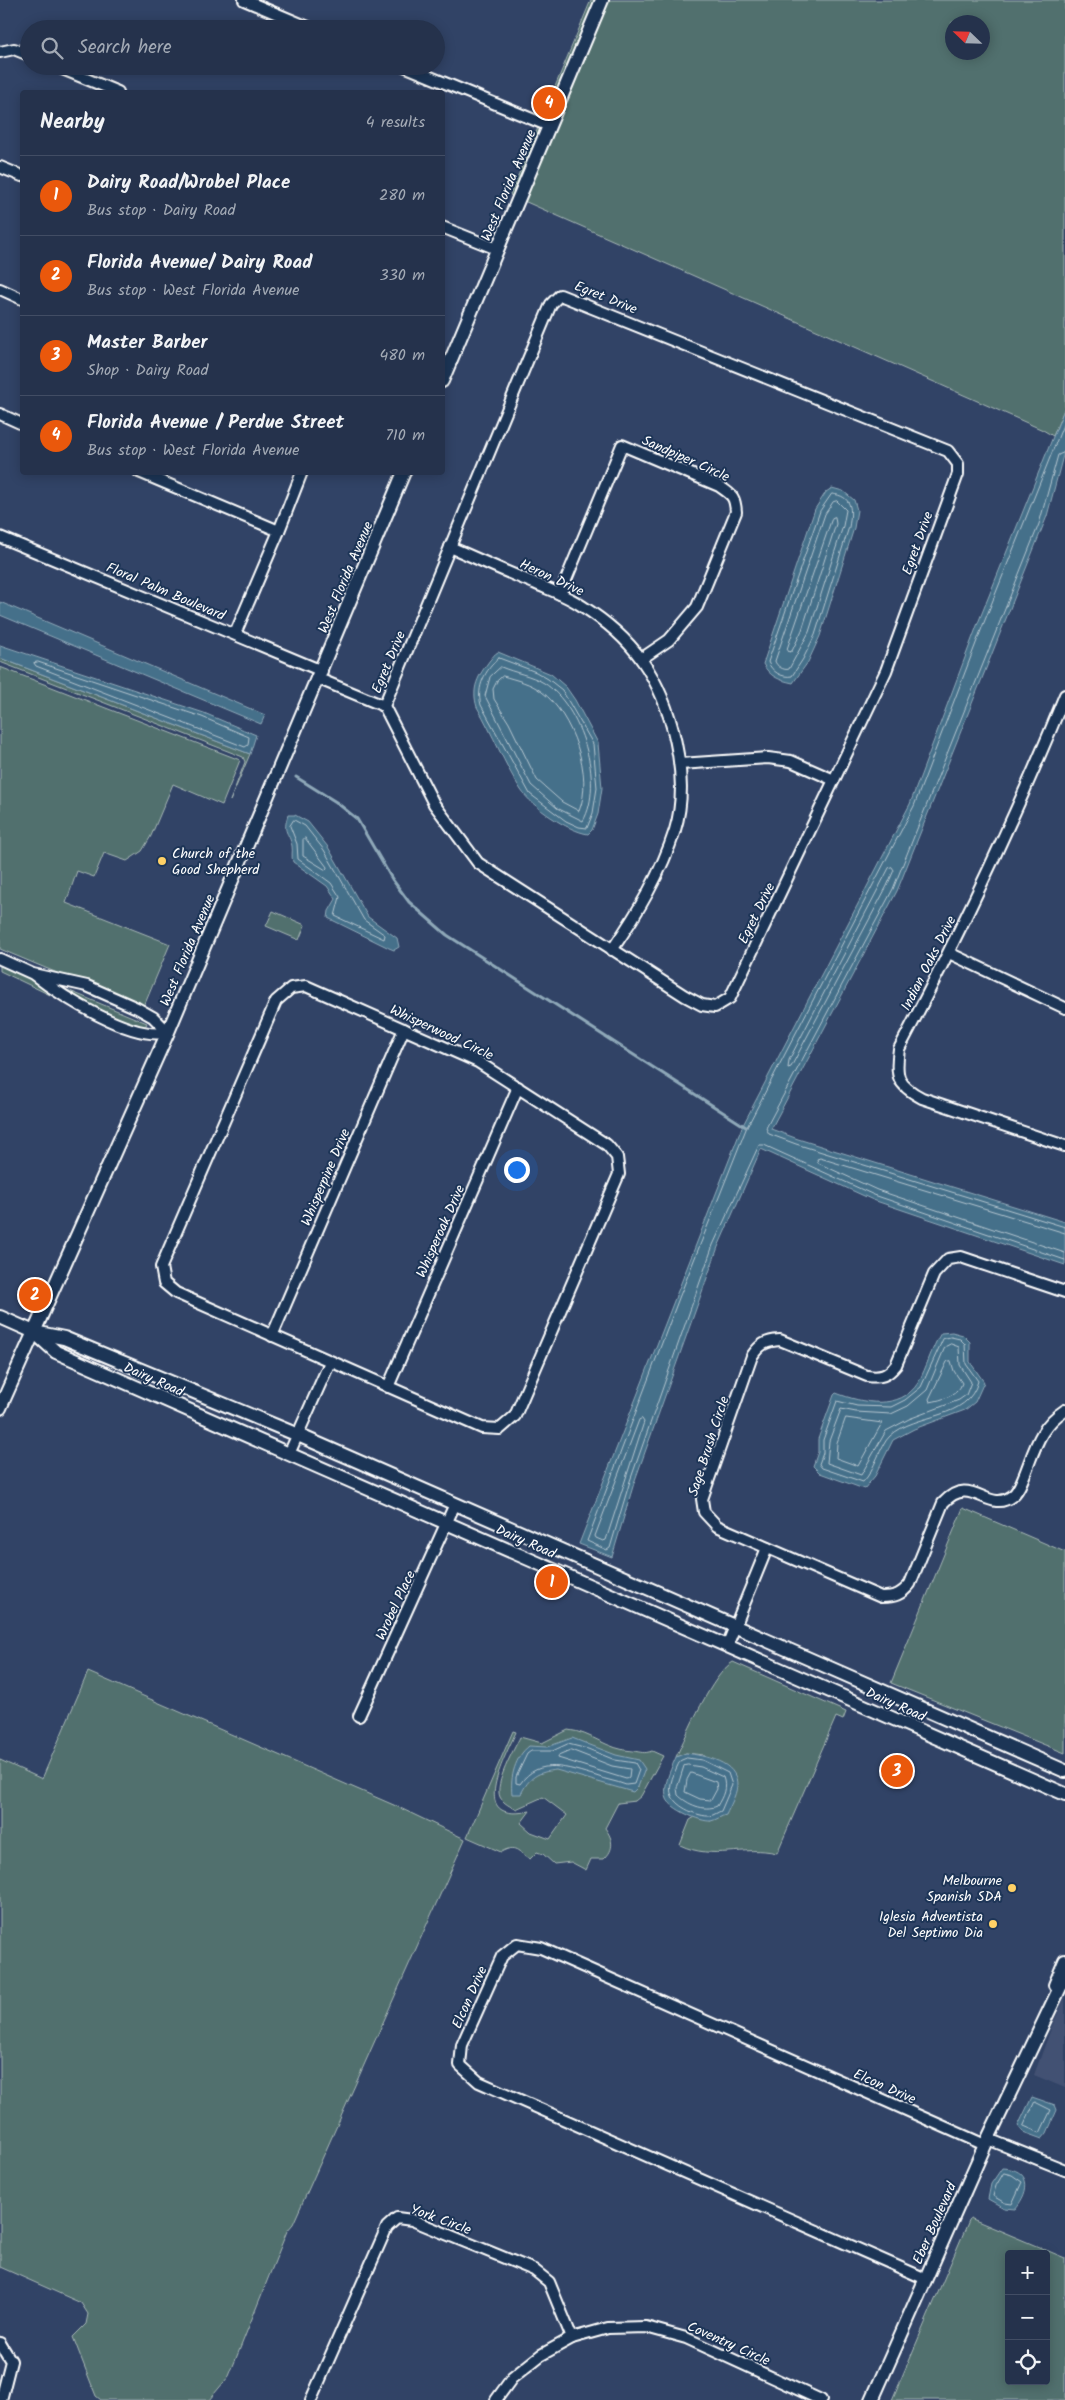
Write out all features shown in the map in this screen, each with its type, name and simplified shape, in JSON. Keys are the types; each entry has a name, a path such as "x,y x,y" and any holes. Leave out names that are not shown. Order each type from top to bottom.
{"street":[{"path":"244,0 292,20"},
{"name":"West Florida Avenue","path":"445,374 602,0"},
{"path":"0,52 14,49 20,51"},
{"path":"77,75 113,90"},
{"path":"426,75 549,126"},
{"path":"0,167 20,175"},
{"path":"445,228 497,249"},
{"path":"0,289 20,298"},
{"name":"Egret Drive","path":"320,675 384,706 434,804 478,863 612,950 702,1005 715,1007 730,998 886,671 958,474 958,464 948,451 560,294 551,304 384,706"},
{"path":"0,414 20,423"},
{"name":"Sandpiper Circle","path":"560,594 622,446 719,486 729,493 735,500 736,512 697,606 669,640 641,659"},
{"path":"146,475 279,532"},
{"path":"235,634 279,532 301,475"},
{"name":"West Florida Avenue","path":"0,1408 168,1032 403,475"},
{"name":"Floral Palm Boulevard","path":"0,537 235,634 320,675"},
{"name":"Heron Drive","path":"450,547 560,594 581,605 615,630 641,659 668,712 680,764 679,803 675,828 656,878 642,907 612,950"},
{"name":"Indian Oaks Drive","path":"1065,695 1035,769 950,952 899,1049 896,1071 905,1090 922,1098 1065,1146"},
{"path":"680,764 768,758 791,761 834,780"},
{"path":"950,952 1065,1008"},
{"path":"0,959 33,974 87,986 153,1017 168,1032 158,1035 139,1033 105,1018 52,989 33,974"},
{"name":"Whisperwood Circle","path":"306,986 404,1029 478,1062 607,1145 617,1157 619,1174 515,1416 500,1429 482,1428 330,1362 176,1293 164,1283 161,1267 276,1001 291,988 306,986"},
{"name":"Whisperpine Drive","path":"272,1336 404,1029"},
{"name":"Whisperoak Drive","path":"388,1386 518,1087"},
{"name":"Sage Brush Circle","path":"1065,1292 961,1257 948,1259 934,1274 896,1365 888,1374 879,1378 867,1376 780,1340 767,1341 758,1347 752,1356 702,1499 704,1512 710,1521 768,1548 881,1597 894,1597 903,1592 910,1584 943,1503 951,1494 961,1491 972,1492 992,1500 1004,1500 1013,1496 1020,1485 1044,1428 1051,1420 1065,1410"},
{"name":"Dairy Road","path":"0,1317 34,1332 64,1338 298,1435 1065,1771"},
{"name":"Dairy Road","path":"34,1332 56,1352 1065,1794"},
{"path":"289,1454 330,1362"},
{"name":"Wrobel Place","path":"359,1716 455,1504"},
{"path":"727,1646 768,1548"},
{"name":"Elcon Drive","path":"926,2279 479,2082 460,2065 462,2045 502,1956 517,1944 540,1948 986,2142"},
{"name":"Eber Boulevard","path":"1025,2059 1065,1961"},
{"name":"Eber Boulevard","path":"872,2400 986,2142 1065,1977"},
{"path":"986,2142 1065,2170"},
{"name":"York Circle","path":"310,2400 387,2227 397,2218 412,2220 534,2270 549,2282 572,2338"},
{"name":"Coventry Circle","path":"496,2400 512,2378 541,2355 572,2338 608,2328 646,2327 686,2338 821,2400"},
{"path":"0,2343 11,2361 3,2399"}],"shaded area":[{"path":"1065,1998 1065,2088 1034,2075 1052,2026"}],"green space":[{"path":"591,0 596,0 513,196 510,195"},
{"path":"608,0 1065,0 1065,407 1053,436 524,201"},
{"path":"0,658 250,754 230,801 245,762 243,757 0,662"},
{"path":"0,667 240,760 222,805 173,784 151,836 142,851 127,861 104,853 94,877 77,871 66,903 170,944 144,1006 100,986 67,977 0,949"},
{"path":"273,911 305,925 299,940 266,926"},
{"path":"0,962 147,1023 140,1038 0,971"},
{"path":"963,1508 1065,1552 1065,1753 891,1683"},
{"path":"733,1662 846,1712 843,1720 836,1717 777,1853 765,1851 704,1852 680,1845 690,1820 695,1817 711,1821 703,1755 686,1753 676,1757 709,1691 725,1669"},
{"path":"88,1672 396,1806 465,1839 293,2224 287,2231 229,2376 209,2400 101,2400 96,2396 73,2337 86,2324 88,2314 81,2303 0,2267 0,1760 42,1779"},
{"path":"568,1730 584,1734 615,1748 642,1752 652,1751 663,1756 641,1796 635,1801 618,1803 605,1828 612,1844 608,1855 604,1859 591,1859 586,1870 571,1862 554,1864 543,1854 537,1852 530,1859 513,1849 501,1852 467,1837 513,1731 516,1732 499,1773 495,1787 495,1799 500,1808 511,1813 530,1811 521,1823 531,1832 550,1839 567,1815 543,1797 516,1809 501,1799 500,1784 502,1775 520,1737 542,1743"},
{"path":"970,2218 1046,2250 1005,2250 1005,2385 1050,2385 1050,2252 1065,2258 1065,2400 892,2400"}],"water":[{"path":"1065,407 1065,448 1047,516 897,891 771,1129 1065,1222 1065,1265 873,1200 761,1149 718,1247 634,1483 612,1557 579,1544 742,1127 910,804 978,623"},
{"path":"832,488 843,491 854,500 857,510 854,528 820,636 808,662 793,683 783,681 769,672 763,664 815,509 826,492"},
{"path":"0,602 265,715 261,724 0,615"},
{"path":"0,645 204,713 256,735 250,754 0,658"},
{"path":"498,652 551,674 566,687 598,743 602,788 598,814 592,830 588,834 561,823 542,811 526,797 509,770 477,707 475,688 477,682 486,666"},
{"path":"288,815 295,815 308,822 328,847 368,917 397,938 399,947 394,950 389,948 328,918 329,911 336,899 327,886 293,862 291,841 286,829"},
{"path":"952,1332 963,1335 970,1342 970,1362 984,1382 975,1402 965,1410 914,1429 893,1440 875,1476 864,1489 820,1473 813,1466 818,1452 818,1439 834,1395 836,1393 869,1402 891,1401 901,1398 918,1383 941,1333"},
{"path":"572,1738 616,1755 639,1760 645,1769 638,1787 633,1792 556,1770 535,1776 527,1783 521,1794 512,1794 514,1768 520,1756 529,1746 547,1747"},
{"path":"686,1753 719,1761 732,1771 736,1778 737,1786 726,1815 706,1821 680,1811 667,1799 666,1783 676,1757"},
{"path":"1032,2097 1055,2105 1057,2110 1047,2133 1042,2139 1023,2132 1018,2126"},
{"path":"1002,2168 1019,2172 1025,2182 1024,2195 1015,2209 1004,2208 988,2199 991,2184"}],"waterway":[{"path":"296,777 336,802 357,819 392,879 409,902 447,935 746,1127"}],"place":[{"name":"Florida Avenue / Perdue Street","path":"549,103"},
{"name":"Church of the Good Shepherd","path":"162,861"},
{"name":"Florida Avenue/ Dairy Road","path":"35,1295"},
{"name":"Dairy Road/Wrobel Place","path":"552,1582"},
{"name":"Master Barber","path":"897,1771"},
{"name":"Melbourne Spanish SDA","path":"1012,1888"},
{"name":"Iglesia Adventista Del Septimo Dia","path":"993,1924"}]}
